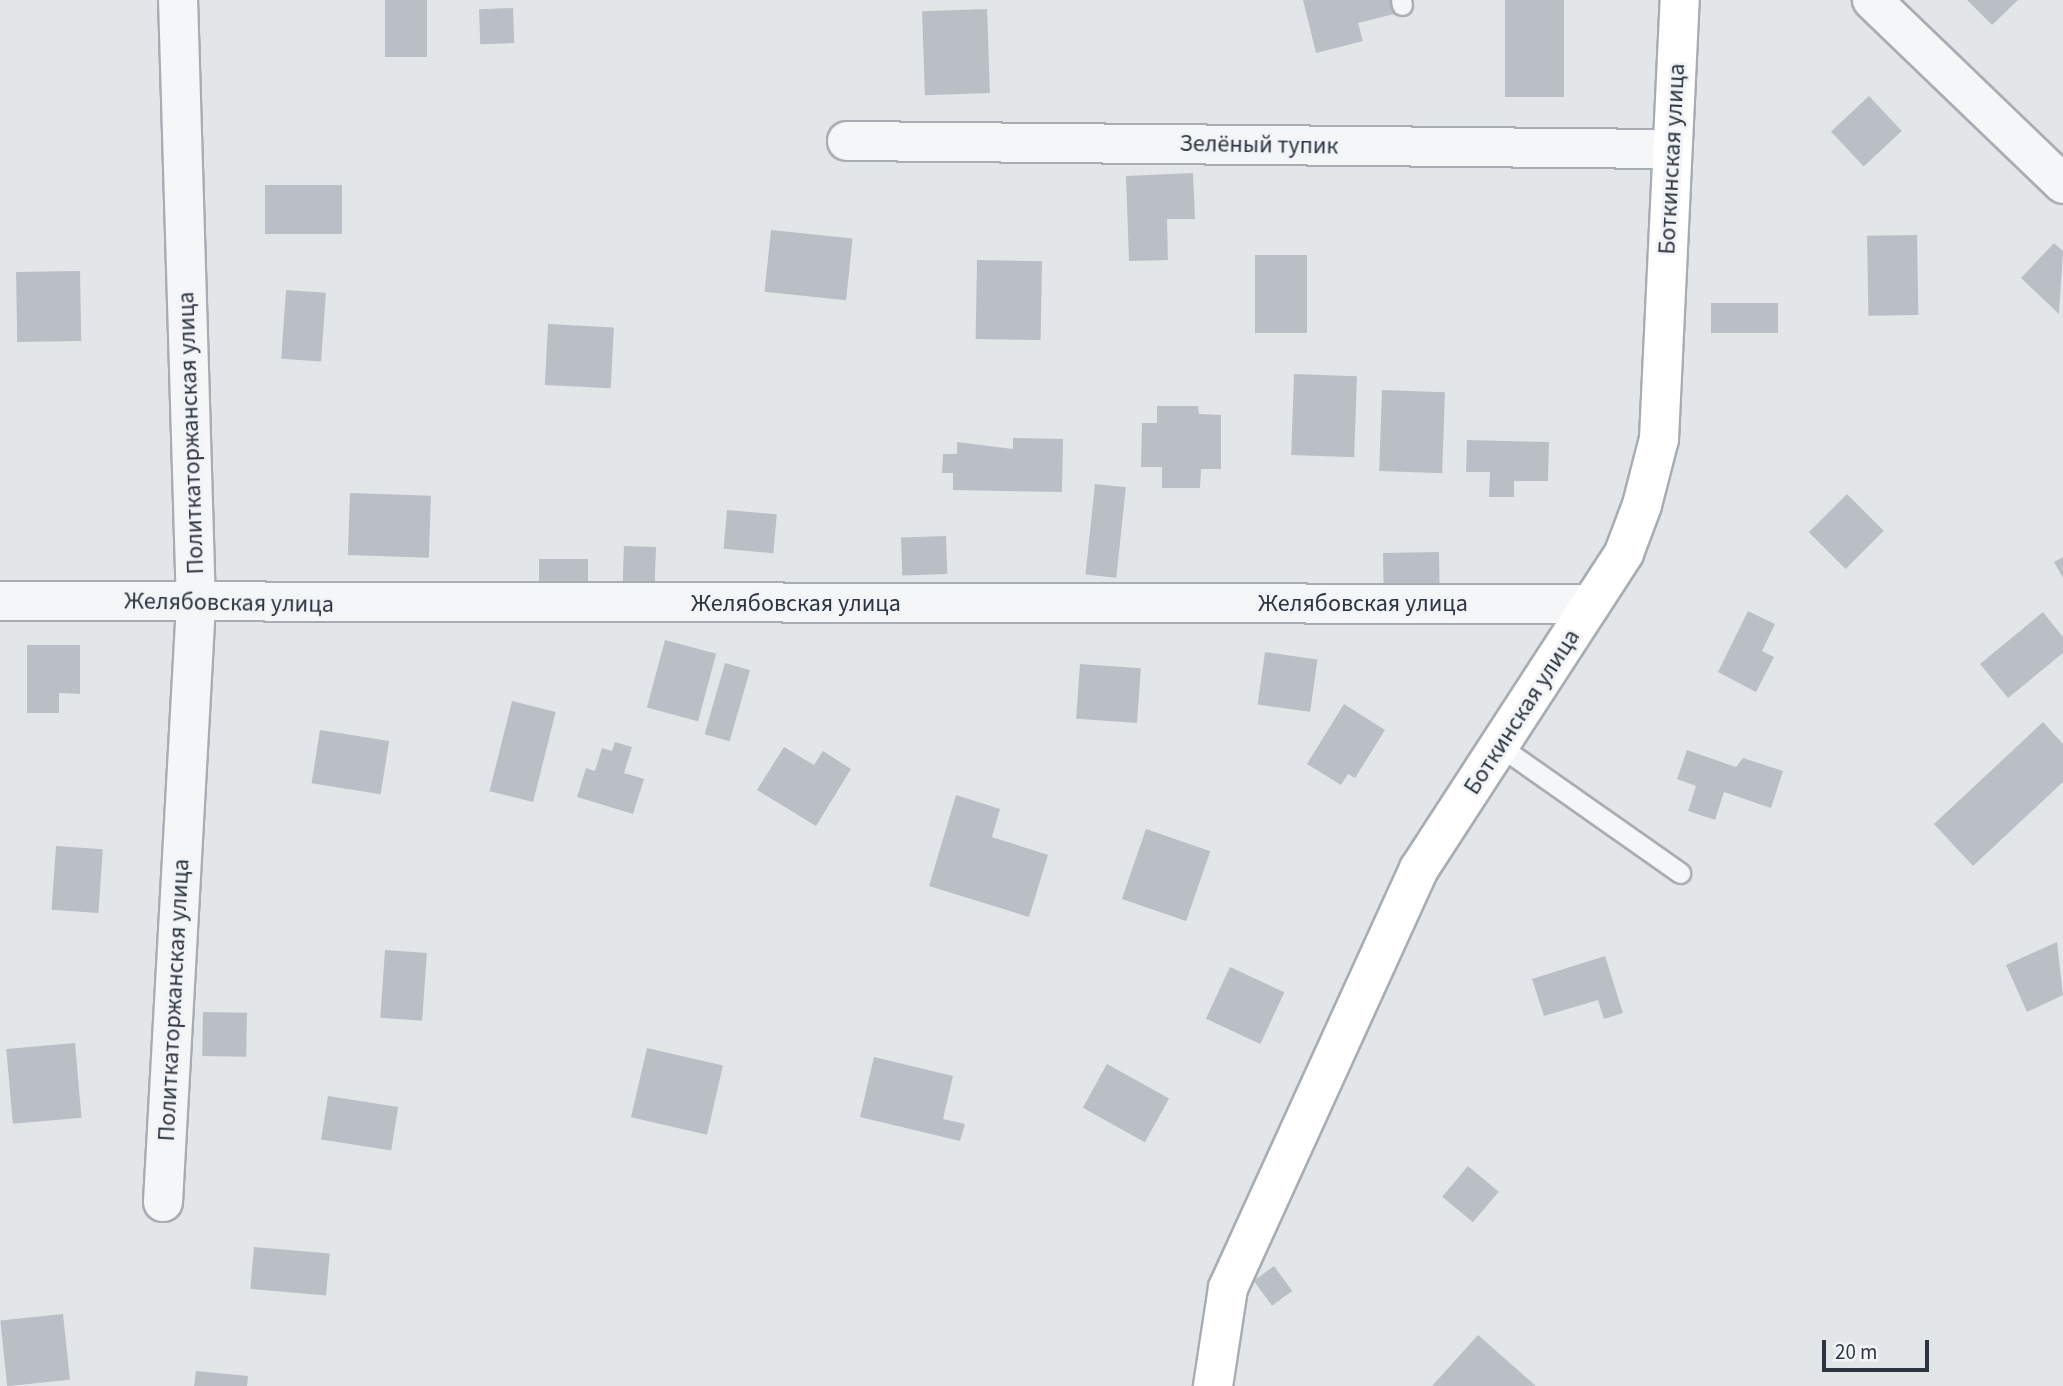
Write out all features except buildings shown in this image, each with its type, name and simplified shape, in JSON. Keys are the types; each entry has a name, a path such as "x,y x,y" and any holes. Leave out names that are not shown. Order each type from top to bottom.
{"street":[{"name":"Политкаторжанская улица","path":"163,1202 196,604 178,0"},
{"name":"Боткинская улица","path":"1213,1386 1228,1288 1353,1006 1419,869 1501,747 1624,553 1659,439 1680,0"},
{"path":"1872,0 2063,184"},
{"name":"Зелёный тупик","path":"846,141 1672,149"},
{"name":"Желябовская улица","path":"0,601 196,604 1591,604"}],"lane":[{"path":"1501,747 1679,873"}]}
